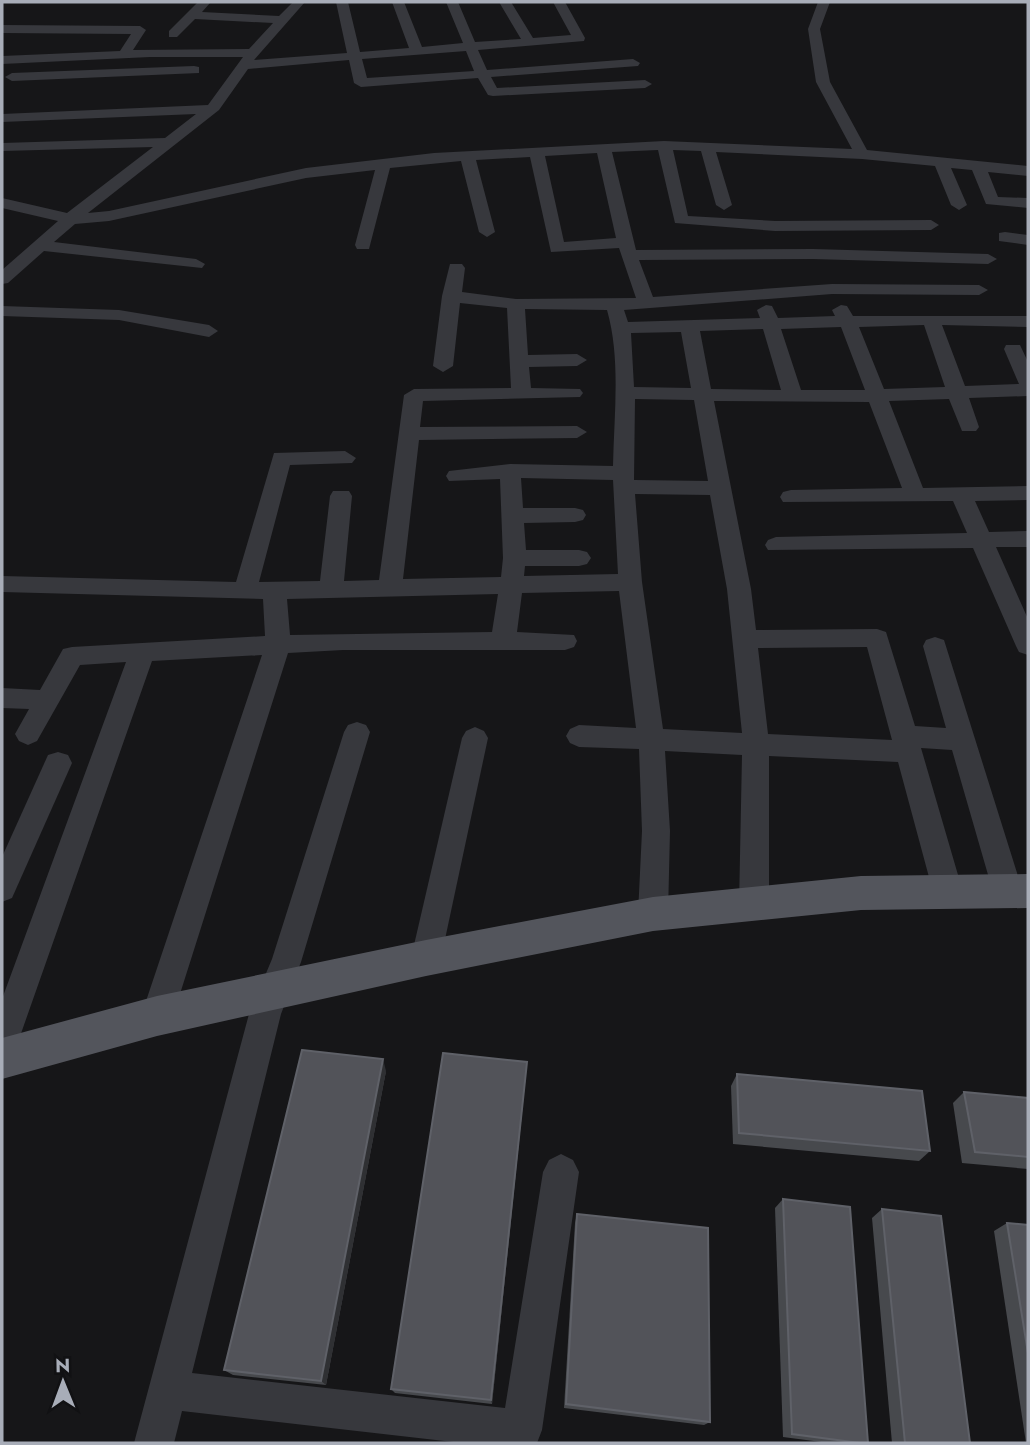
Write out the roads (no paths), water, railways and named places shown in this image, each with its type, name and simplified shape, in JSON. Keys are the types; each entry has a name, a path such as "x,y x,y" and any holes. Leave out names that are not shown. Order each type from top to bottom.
{"main road":[{"path":"2,1059 157,1016 270,994 426,958 653,914 754,906 861,893 1018,892"}],"street":[{"path":"173,34 205,2"},
{"path":"5,273 211,110 229,72 299,2"},
{"path":"342,2 361,83 633,63"},
{"path":"398,2 417,51"},
{"path":"452,2 482,74 494,92 645,84"},
{"path":"505,2 529,42"},
{"path":"2,91 229,72 356,56 579,38 559,2"},
{"path":"824,2 814,29 823,82 862,154"},
{"path":"191,15 282,20"},
{"path":"2,29 140,30 124,54"},
{"path":"2,61 124,54 229,72"},
{"path":"538,69 550,88"},
{"path":"2,77 229,72"},
{"path":"65,144 80,97"},
{"path":"2,118 211,110"},
{"path":"2,147 169,142"},
{"path":"2,203 70,219 109,216 306,173 384,163 536,151 664,145 862,154 1028,171"},
{"path":"664,145 681,220 718,225 931,225"},
{"path":"707,146 724,205"},
{"path":"603,148 628,249 646,302"},
{"path":"536,151 557,248 988,259"},
{"path":"467,156 487,232"},
{"path":"363,244 384,163"},
{"path":"942,164 959,205"},
{"path":"979,167 992,201 1028,203"},
{"path":"804,225 813,254 832,289 878,395 915,495"},
{"path":"1005,237 1028,240"},
{"path":"39,245 195,264"},
{"path":"443,366 456,268"},
{"path":"618,317 646,302 832,289 979,290"},
{"path":"761,295 793,396"},
{"path":"451,296 690,328 931,319 1028,321"},
{"path":"516,304 521,393"},
{"path":"2,311 120,315 209,331"},
{"path":"618,317 625,393 624,480 630,582 652,749 656,831 653,914"},
{"path":"931,319 969,427"},
{"path":"690,328 739,589 756,744 754,906"},
{"path":"1013,349 1028,384"},
{"path":"521,361 577,360"},
{"path":"625,393 793,396 1028,390"},
{"path":"390,588 414,394 573,393"},
{"path":"407,434 577,432"},
{"path":"245,591 281,458 345,458"},
{"path":"457,476 510,471 718,488"},
{"path":"503,641 515,558 510,471"},
{"path":"791,496 1028,493"},
{"path":"961,494 1028,646"},
{"path":"331,589 341,496"},
{"path":"511,516 575,514"},
{"path":"776,545 1028,539"},
{"path":"515,558 579,558"},
{"path":"2,584 274,591 630,582"},
{"path":"157,1016 278,645 274,591"},
{"path":"743,639 877,638 948,892"},
{"path":"28,734 72,656 343,641 565,641"},
{"path":"935,646 963,740 1018,892"},
{"path":"2,1042 142,653"},
{"path":"2,698 47,700"},
{"path":"153,1443 253,1068 257,1031 270,994 286,962 357,732"},
{"path":"579,736 756,744 907,745 963,740"},
{"path":"426,958 475,738"},
{"path":"2,890 58,763"},
{"path":"168,1390 522,1430 561,1172"}]}
